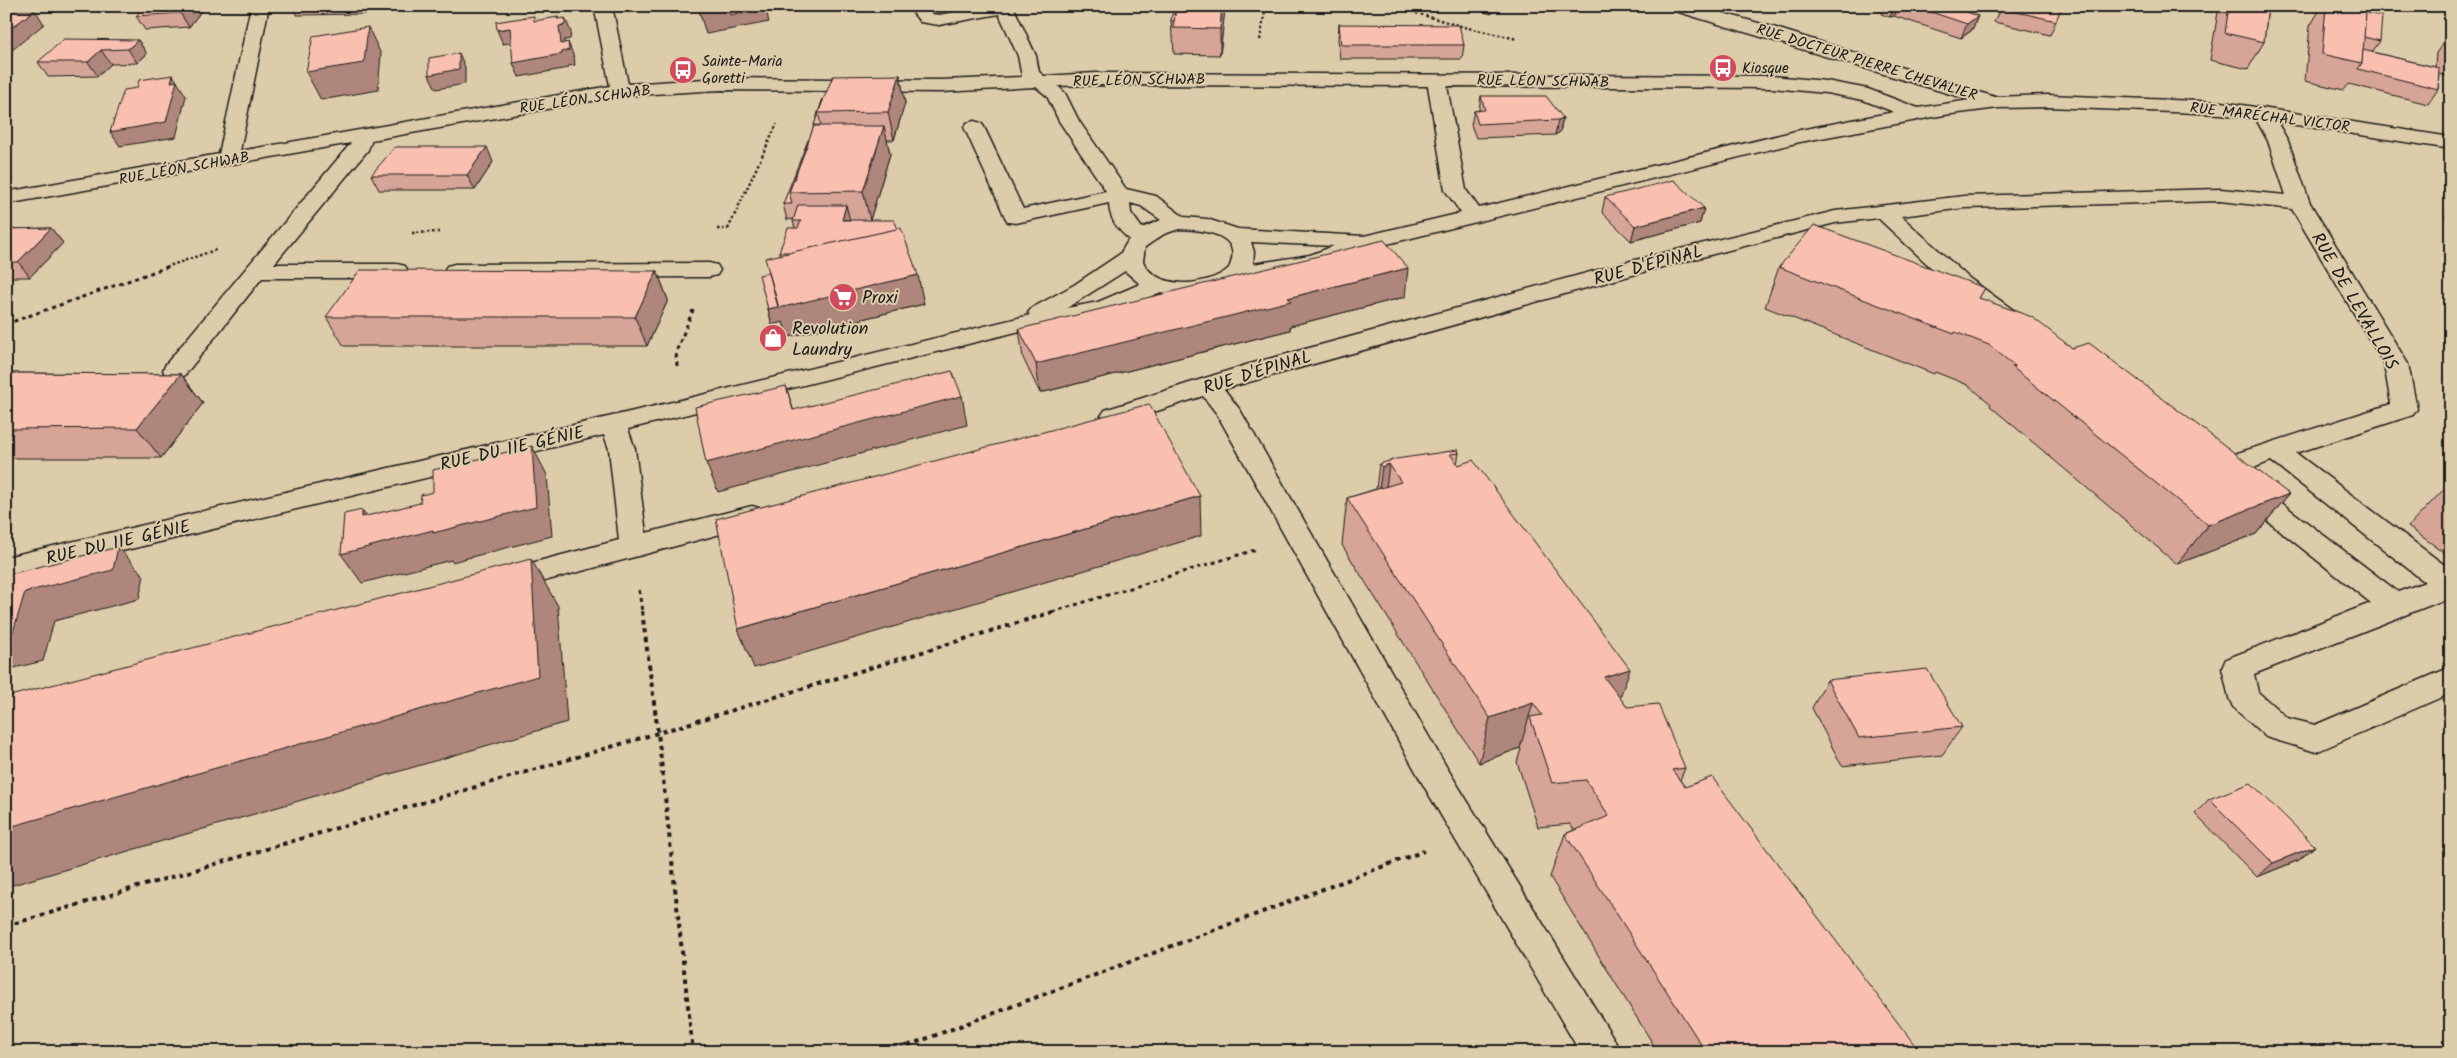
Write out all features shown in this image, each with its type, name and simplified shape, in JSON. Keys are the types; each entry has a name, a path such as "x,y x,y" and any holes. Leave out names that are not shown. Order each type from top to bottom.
{"street":[{"path":"228,160 260,6"},
{"path":"603,6 620,90"},
{"path":"917,6 926,18 939,20 1005,7 1027,56 1030,74 1055,93 1069,121 1118,194 1120,213 1128,227 1140,238"},
{"name":"RUE DOCTEUR PIERRE CHEVALIER","path":"1678,6 1770,32 1998,102"},
{"name":"RUE LÉON SCHWAB","path":"6,198 620,90 720,84 941,86 1095,80 1772,82 1826,87 1868,95 1915,114"},
{"path":"1436,80 1456,190 1474,216"},
{"name":"RUE MARÉCHAL VICTOR","path":"1998,102 2048,101 2222,108 2451,142"},
{"path":"1236,273 1314,261 1371,241 1800,136 1915,114 1998,102"},
{"path":"1884,212 1964,202 2220,195 2299,203 2278,141 2262,113"},
{"path":"974,127 1016,217 1118,194 1148,201 1179,223"},
{"path":"175,370 361,146 362,136"},
{"name":"RUE DE LEVALLOIS","path":"2218,469 2404,409 2396,364 2299,203"},
{"path":"1884,212 1960,283 2034,335"},
{"name":"RUE D'ÉPINAL","path":"1094,423 1255,371 1638,266 1835,217 1884,212"},
{"path":"1179,223 1199,223 1218,227 1233,235 1242,247 1244,260 1236,273 1221,283 1202,289 1179,290 1158,285 1144,278 1134,269 1130,258 1133,248 1140,238 1157,228 1179,223"},
{"path":"1233,235 1371,241"},
{"name":"RUE DU 11E GÉNIE","path":"1016,325 1082,290 1130,258"},
{"path":"256,271 709,270"},
{"name":"RUE DU 11E GÉNIE","path":"6,568 613,424 1016,325 1104,308 1158,285"},
{"path":"1208,386 1227,410 1470,834 1601,1052"},
{"path":"613,424 622,449 634,547"},
{"path":"2275,450 2450,585"},
{"path":"2194,451 2394,605"},
{"path":"479,587 771,511"},
{"path":"2450,585 2394,605 2237,668 2244,698 2277,728 2316,739 2451,679"}],"path":[{"path":"1392,6 1464,27 1520,40"},
{"path":"6,926 658,733 1299,537"},
{"path":"634,547 658,733 694,1052"},
{"path":"891,1052 1470,834"}],"building":[{"path":"145,6 186,6 180,13 136,16"},
{"path":"765,6 765,8 730,15 728,8"},
{"path":"1176,6 1222,6 1220,29 1173,28"},
{"path":"1913,6 1951,6 1978,16 1967,24"},
{"path":"2001,6 2062,6 2056,21 2000,8"},
{"path":"2229,6 2268,6 2264,42 2225,33"},
{"path":"2326,6 2367,7 2362,63 2322,54"},
{"path":"6,10 35,10 6,32"},
{"path":"2366,13 2382,16 2380,41 2364,37"},
{"path":"1172,14 1175,14 1174,21 1171,21"},
{"path":"534,16 534,21 558,17 557,19 565,18 565,25 559,26 561,44 568,42 569,50 562,52 562,54 513,63 510,28 497,30 496,22"},
{"path":"1339,24 1459,25 1464,45 1341,45"},
{"path":"368,27 364,63 306,72 313,36"},
{"path":"64,39 138,40 128,49 101,50 88,62 38,62"},
{"path":"2446,39 2451,40 2451,60 2444,58"},
{"path":"2363,50 2439,68 2438,89 2358,69 2362,63"},
{"path":"459,53 459,69 429,75 429,58"},
{"path":"173,75 171,82 177,81 166,122 110,132 124,90 137,88 139,80"},
{"path":"900,75 888,112 818,113 833,76"},
{"path":"1481,96 1546,96 1563,118 1558,120 1478,124 1474,111 1485,110"},
{"path":"818,113 821,125 814,125"},
{"path":"814,126 884,126 863,191 789,192"},
{"path":"808,140 789,192 792,204 783,204"},
{"path":"395,147 487,147 467,175 371,175"},
{"path":"1674,180 1704,208 1635,226 1605,197"},
{"path":"798,205 846,205 842,220 894,220 898,229 790,253 779,252 788,228 798,228 801,221 793,221"},
{"path":"1814,225 1985,288 1979,298 2032,317 2072,348 2089,343 2289,494 2208,525 2012,367 2015,366 1989,345 1955,332 1954,334 1779,267"},
{"path":"51,228 18,262 6,262 6,229"},
{"path":"901,228 918,275 779,308 765,258"},
{"path":"1384,240 1408,268 1288,298 1291,301 1036,364 1019,329"},
{"path":"360,270 657,271 635,317 326,317"},
{"path":"769,273 778,307 768,309 759,275"},
{"path":"952,371 962,396 706,463 695,407 786,386 793,410"},
{"path":"6,373 181,374 137,428 6,429"},
{"path":"1149,404 1200,496 738,629 716,519"},
{"path":"532,446 536,507 433,533 433,530 341,554 344,514 362,510 362,517 420,503 421,495 433,492 433,470"},
{"path":"1458,450 1459,453 1450,454 1458,465 1473,460 1630,669 1604,677 1627,707 1658,704 1685,768 1672,770 1685,787 1712,777 1920,1052 1706,1052 1565,834 1609,816 1586,780 1552,783 1530,717 1542,715 1533,703 1490,718 1347,498 1401,482 1389,464 1382,467 1379,464 1396,459"},
{"path":"118,547 113,570 25,592 13,632 6,634 6,575"},
{"path":"531,559 538,676 6,828 6,697"},
{"path":"1927,669 1962,727 1859,738 1827,680"},
{"path":"2251,783 2315,846 2273,863 2209,799"}],"place":[{"name":"Kiosque","path":"1723,68"},
{"name":"Sainte-Maria Goretti","path":"683,70"},
{"name":"Proxi","path":"843,297"},
{"name":"Revolution Laundry","path":"773,338"}]}
